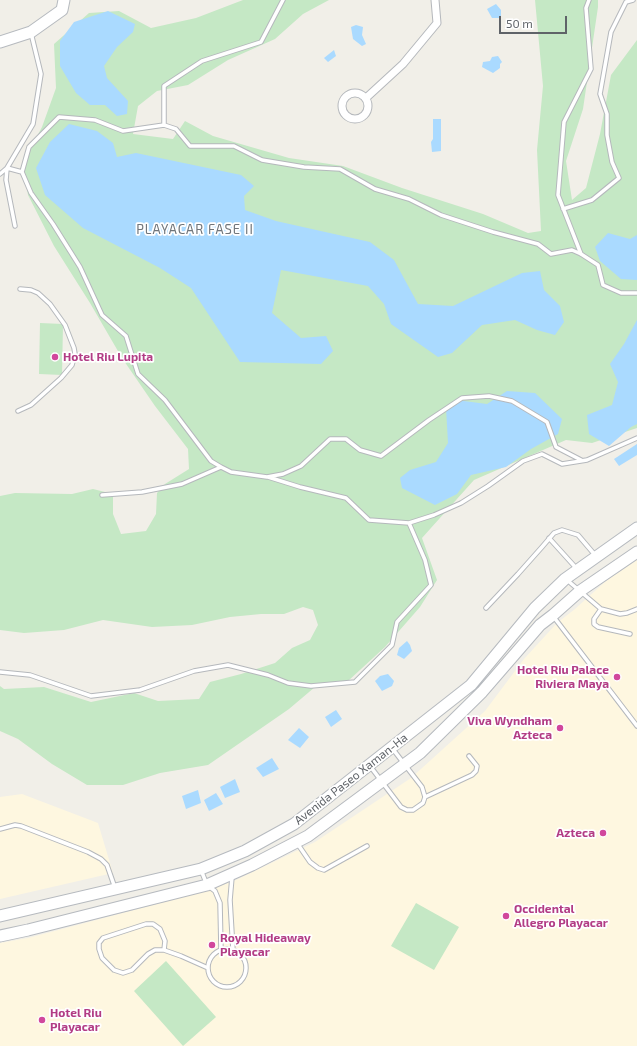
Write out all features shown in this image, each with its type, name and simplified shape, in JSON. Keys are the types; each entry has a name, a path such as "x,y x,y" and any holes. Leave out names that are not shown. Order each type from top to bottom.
{"main road":[{"path":"0,42 31,32 62,10 64,0"},
{"name":"Avenida Paseo Xaman-Ha","path":"0,916 201,869 245,851 294,824 471,685 535,608 565,579 637,528"},
{"name":"Avenida Paseo Xaman-Ha","path":"0,936 207,885 252,865 308,836 420,753 482,692 540,625 580,591 637,552"},
{"path":"245,851 252,865"}],"street":[{"path":"366,98 403,64 437,23 435,0"}],"lane":[{"path":"164,125 164,86 202,61 261,42 283,0"},
{"path":"581,254 558,195 564,122 590,69 586,8 589,0"},
{"path":"563,209 592,200 619,178 612,162 607,135 607,114 600,94 611,32 626,2 633,0"},
{"path":"0,174 7,168 33,124 41,74 31,32"},
{"path":"637,293 620,293 602,285 598,265 572,250 550,254 538,244 493,232 441,215 409,198 375,189 340,169 304,167 262,160 234,146 190,146 176,129 164,125 123,131 95,120 59,117 29,147 22,172 31,193 53,224 80,267 102,315 126,336 138,374 165,400 211,461 231,472 267,477 346,498 369,520 409,523 434,515 461,503 524,461 542,454 562,464 581,461 594,457 637,438"},
{"path":"7,168 22,172"},
{"path":"7,168 6,180 15,226"},
{"path":"18,411 31,405 61,378 72,365 75,354 65,325 50,304 38,293 32,290 20,289"},
{"path":"267,477 283,474 301,466 330,439 346,439 360,450 382,456 429,420 462,398 489,396 512,401 547,422 556,447 581,461"},
{"path":"102,495 142,492 182,484 221,467"},
{"path":"0,672 30,675 91,696 140,690 194,671 228,665 268,675 288,683 311,686 355,682 392,645 397,622 431,584 425,560 409,523"},
{"path":"486,608 554,533 562,530 578,534 597,556"},
{"path":"549,538 578,569"},
{"path":"565,579 601,609 620,614 628,613 637,609"},
{"path":"601,609 594,619 594,624 598,627 630,634"},
{"path":"552,615 637,726"},
{"path":"471,685 482,692"},
{"path":"392,747 422,787 425,797"},
{"path":"370,765 401,807 407,810 413,810 423,802 425,797 472,775 476,771 477,766 469,756"},
{"path":"0,830 15,825 21,826 88,852 101,859 107,865 116,889"},
{"path":"296,842 310,862 318,868 324,870 367,846"},
{"path":"201,869 207,885 215,892 220,903 221,950"},
{"path":"233,873 230,900 233,950"},
{"path":"164,950 166,941 160,928 153,924 146,924 103,938 99,943 99,950 102,958 114,970 123,973 132,970 148,954 155,950 164,950 208,968"},
{"path":"221,950 233,950 243,957 247,968 243,980 234,987 221,987 211,980 208,968 211,957 221,950"}],"shaded area":[{"path":"637,560 637,1046 0,1046 0,943 28,938 206,891 236,880 315,842 411,778 485,711 524,659 557,623 606,581"},
{"path":"22,794 98,823 113,873 0,899 0,797"}],"green space":[{"path":"243,0 329,0 303,14 275,39 228,60 188,85 157,91 138,106 133,134 173,139 185,121 213,136 289,158 343,166 402,188 483,214 528,233 541,231 537,150 543,86 535,0 598,0 583,109 566,161 572,200 586,188 600,134 611,75 637,40 637,428 592,443 566,440 474,480 422,538 437,580 420,607 385,647 348,681 315,687 289,709 208,765 160,773 123,785 87,785 52,764 18,739 0,731 0,686 4,689 44,687 91,702 134,693 158,701 199,699 210,682 275,663 292,648 310,640 318,625 313,610 303,607 284,614 261,614 230,617 192,625 152,627 103,620 64,630 24,633 0,630 0,496 15,493 72,494 93,489 113,494 113,514 121,534 146,531 156,514 157,493 165,484 189,469 188,449 155,406 122,358 54,246 28,195 23,163 42,127 56,88 54,44 89,13 119,11 151,28 196,18"},
{"path":"40,323 63,324 62,375 39,374"},
{"path":"416,903 459,927 434,970 391,946"},
{"path":"166,961 216,1017 183,1046 134,991"}],"water":[{"path":"496,4 501,10 501,18 492,18 487,9"},
{"path":"108,11 135,24 133,32 117,47 104,66 107,78 128,101 127,114 117,116 105,105 90,105 76,93 60,66 60,41 74,22"},
{"path":"356,25 363,27 362,35 366,44 362,46 353,39 351,27"},
{"path":"334,50 336,56 328,62 324,58"},
{"path":"498,56 502,62 500,64 500,68 493,73 482,67 483,62 490,61 492,57"},
{"path":"433,119 441,119 441,151 432,152 431,142 433,139"},
{"path":"69,124 97,131 113,143 117,157 136,153 241,175 254,186 244,196 245,210 276,221 370,242 394,260 418,304 453,306 522,273 540,271 544,290 560,306 564,322 555,335 537,330 515,320 482,325 452,353 438,357 391,324 384,304 368,286 281,270 272,313 301,338 326,336 333,351 321,364 240,362 191,288 160,268 83,228 45,195 36,168 50,142"},
{"path":"608,233 630,239 637,235 637,280 621,279 600,261 595,247"},
{"path":"637,320 637,424 631,427 609,446 589,434 587,415 612,405 618,382 610,364 624,344"},
{"path":"507,391 535,393 562,419 558,434 531,449 506,467 471,475 457,494 435,505 402,488 400,478 410,470 436,462 448,443 446,408 456,400 487,404"},
{"path":"637,444 637,455 619,466 614,459"},
{"path":"407,641 412,651 404,659 397,655 399,648"},
{"path":"388,674 394,681 392,686 382,691 375,681 380,676"},
{"path":"336,710 342,719 331,727 325,717"},
{"path":"299,728 309,737 300,748 288,740"},
{"path":"272,758 279,769 263,777 256,768"},
{"path":"235,779 240,792 225,798 220,787"},
{"path":"198,790 201,803 186,809 182,796"},
{"path":"216,793 223,804 209,811 204,800"}],"place":[{"name":"Hotel Riu Lupita","path":"55,357"},
{"name":"Hotel Riu Palace Riviera Maya","path":"617,677"},
{"name":"Viva Wyndham Azteca","path":"560,728"},
{"name":"Azteca","path":"603,833"},
{"name":"Occidental Allegro Playacar","path":"506,916"},
{"name":"Royal Hideaway Playacar","path":"212,945"},
{"name":"Hotel Riu Playacar","path":"42,1020"}],"district":[{"name":"PLAYACAR FASE II","path":"195,230"}]}
